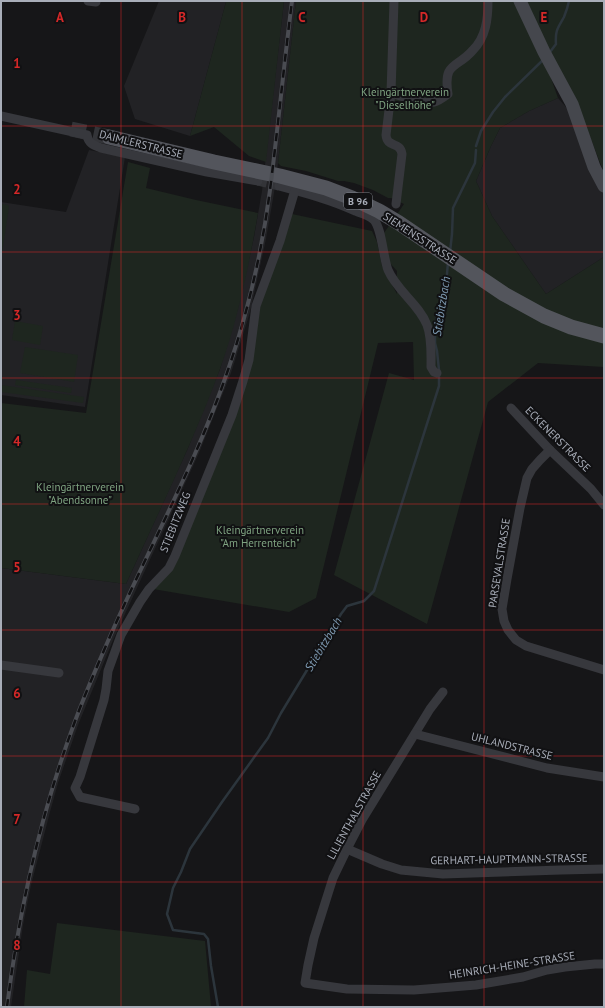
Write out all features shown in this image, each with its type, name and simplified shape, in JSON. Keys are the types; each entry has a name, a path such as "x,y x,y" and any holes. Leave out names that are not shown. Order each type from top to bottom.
{"main road":[{"name":"SIEMENSSTRASSE","path":"109,137 280,176 326,188 352,198 379,211 504,294 544,316 571,327 604,336"}],"street":[{"path":"88,1 96,1"},
{"path":"394,1 391,93 386,140 389,143 398,146 401,149 402,154 396,204"},
{"path":"391,93 426,103 433,103 448,94 446,82 448,73 454,65 474,50 484,33 488,1"},
{"path":"520,1 546,57 572,104 594,167 604,186"},
{"name":"DAIMLERSTRASSE","path":"1,116 86,135 87,140 90,143 101,148 258,182"},
{"path":"280,186 347,207 369,216 374,220 378,226 386,263 391,276 418,309 428,327 431,368 437,373"},
{"name":"STIEBITZWEG","path":"135,809 80,797 75,788 80,777 104,700 108,671 121,635 140,602 169,568 232,415 249,360 256,306 280,241 295,190"},
{"name":"ECKENERSTRASSE","path":"511,408 550,450 591,489 604,505"},
{"name":"PARSEVALSTRASSE","path":"550,450 532,469 528,478 520,508 507,579 502,609 504,621 508,630 516,640 526,646 604,670"},
{"path":"1,665 59,673"},
{"name":"LILIENTHALSTRASSE","path":"305,983 314,938 333,878 362,820 415,734 443,692"},
{"name":"UHLANDSTRASSE","path":"415,734 547,768 604,777"},
{"name":"GERHART-HAUPTMANN-STRASSE","path":"347,849 382,864 401,870 443,874 604,869"},
{"name":"HEINRICH-HEINE-STRASSE","path":"305,983 347,989 414,990 476,985 523,977 547,970 565,967 604,964"}],"shaded area":[{"path":"159,1 228,1 226,2 190,136 135,119 124,86"},
{"path":"284,1 296,1 274,193 266,239 250,312 231,373 199,453 113,640 78,725 58,783 31,885 23,925 11,1007 1,1007 1,568 126,584 188,448 220,369 238,308 254,237 262,191"},
{"path":"558,98 572,114 604,192 604,257 546,294 492,216 476,181 500,128 529,111"},
{"path":"89,150 125,157 85,407 1,395 1,202 66,212"}],"green space":[{"path":"284,1 266,162 249,156 214,127 190,136 226,2"},
{"path":"296,1 516,1 546,64 558,98 529,111 500,128 476,181 492,216 546,294 604,257 604,367 538,363 488,402 427,624 334,575 389,373 414,380 413,342 378,343 316,598 289,612 153,589 170,569 233,416 257,312 292,214 372,231 377,242 382,266 397,294 397,271 389,262 384,248 384,233 404,204 354,183 338,181 306,171 281,166 278,163"},
{"path":"523,1 604,1 604,173 584,121"},
{"name":"Kleingärtnerverein \"Abendsonne\"","path":"128,162 150,168 146,188 258,213 251,253 232,331 210,397 126,584 1,568 1,403 86,413"},
{"path":"1,204 8,205 9,207 2,253 1,253"},
{"path":"15,321 43,326 40,345 12,340"},
{"path":"25,347 78,355 74,382 20,373"},
{"path":"16,380 72,388 71,393 15,385"},
{"path":"1,385 84,397 83,403 1,392"},
{"path":"57,923 205,941 211,1007 24,1007 27,970 50,974"}],"waterway":[{"name":"Stiebitzbach","path":"550,52 556,44 557,32 569,1"},
{"name":"Stiebitzbach","path":"476,146 481,131 493,112 505,97 544,59"},
{"name":"Stiebitzbach","path":"450,252 453,208 475,163 476,150"},
{"name":"Stiebitzbach","path":"218,1007 208,939 204,934 173,930 167,914 173,888 190,849 268,738 281,713 341,614 347,606 364,601 374,591 439,386 439,370 435,343 435,324 441,305 440,299 447,274 448,262"}],"tunnel":[{"path":"71,129 109,137"},
{"path":"258,181 279,186"}],"railway":[{"path":"7,1007 18,935 32,864 51,793 74,724 123,607 201,439 228,370 242,326 254,281 267,213 292,1"}],"park label":[{"name":"Kleingärtnerverein \"Dieselhöhe\"","path":"405,98"},
{"name":"Kleingärtnerverein \"Am Herrenteich\"","path":"260,536"}]}
